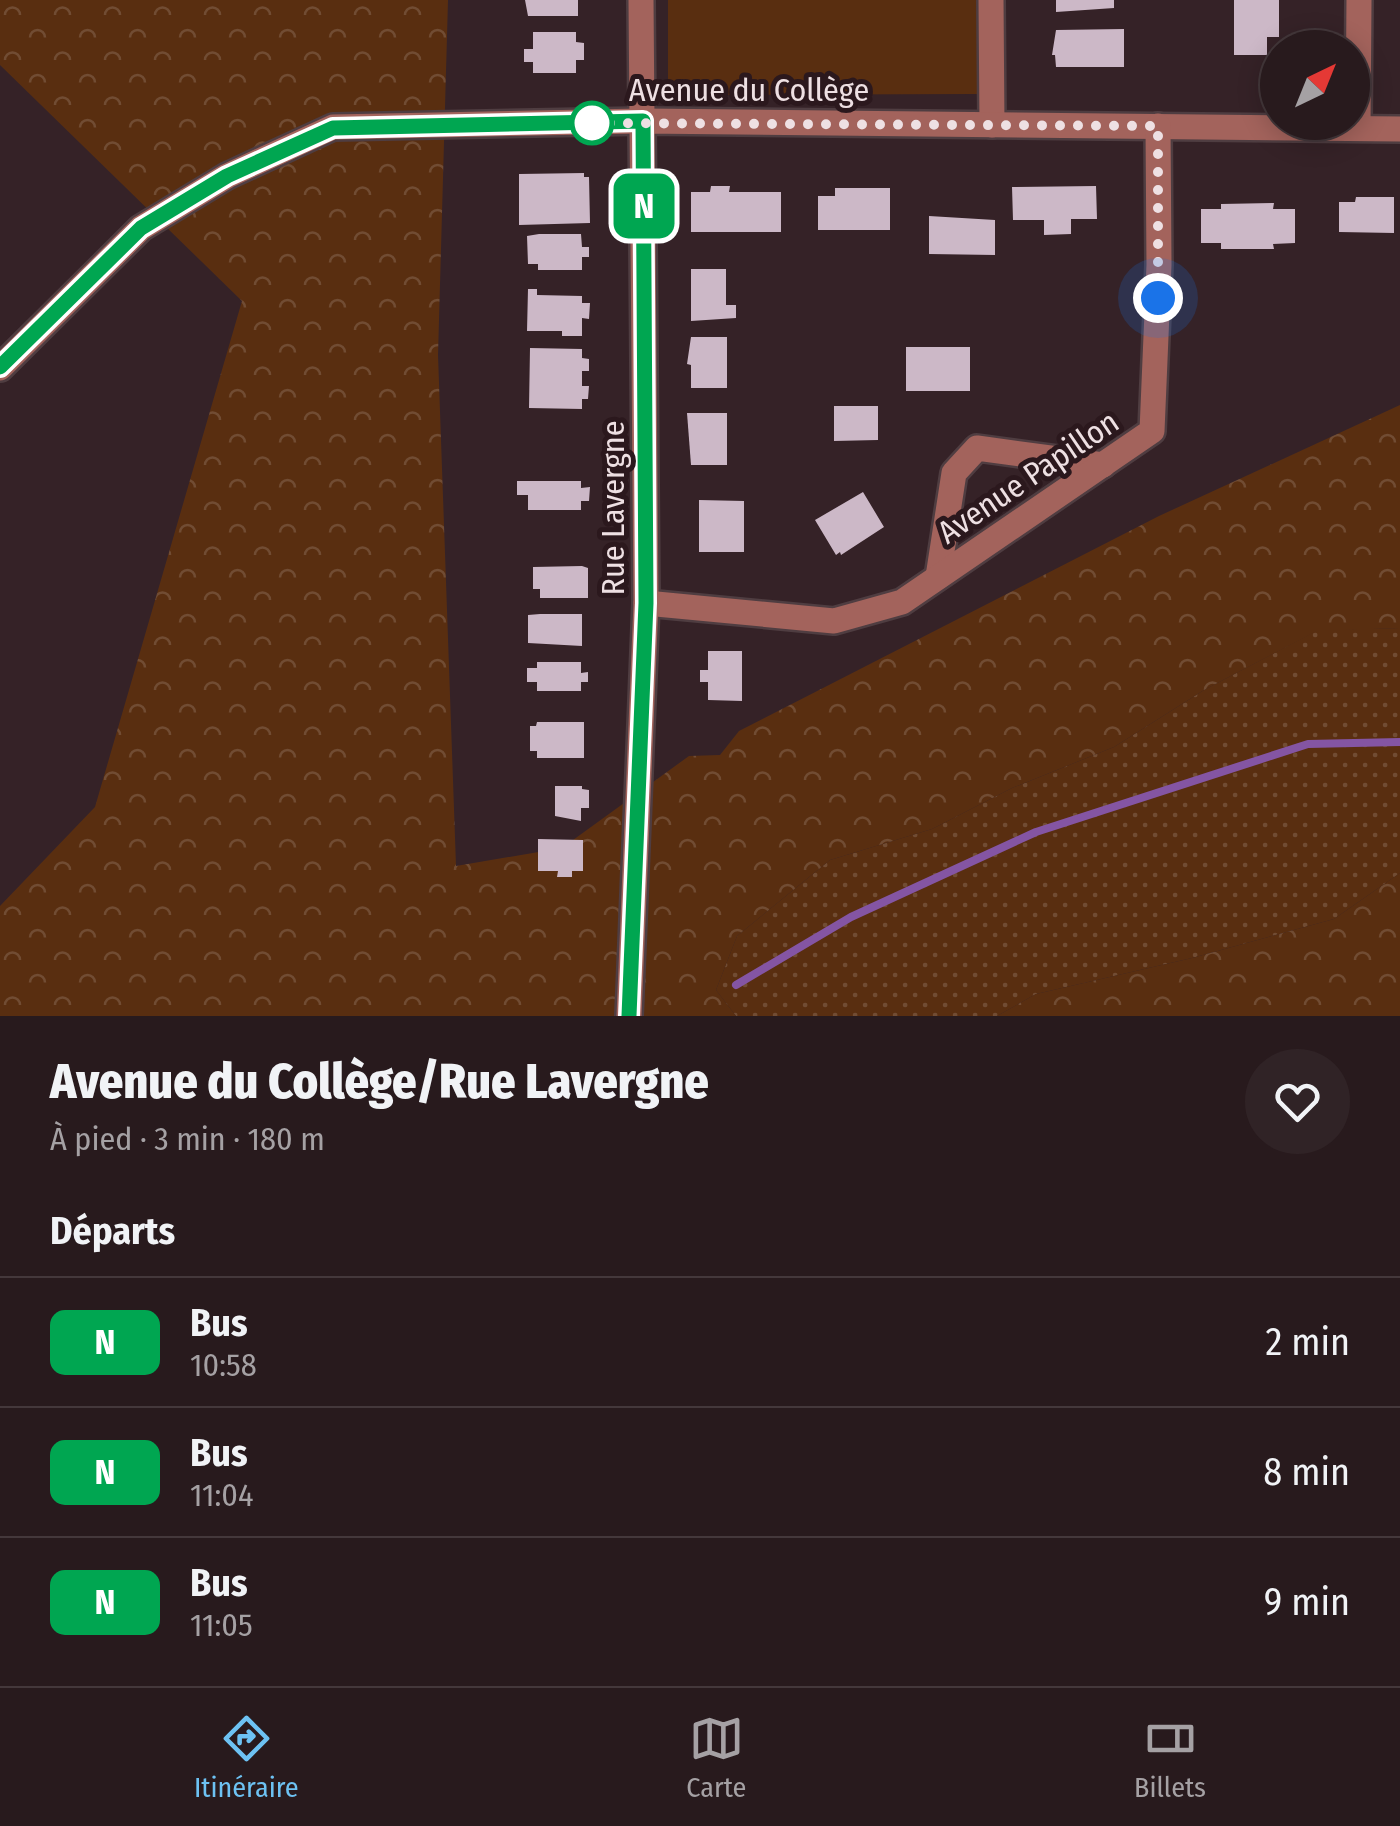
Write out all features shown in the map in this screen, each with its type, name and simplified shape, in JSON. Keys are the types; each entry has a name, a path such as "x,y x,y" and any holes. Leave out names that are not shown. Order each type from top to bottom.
{"street":[{"name":"Rue Lavergne","path":"629,1016 646,603 641,0"},
{"path":"991,0 992,125"},
{"path":"1359,0 1359,30"},
{"name":"Avenue du Collège","path":"0,368 141,228 227,176 333,128 643,121 1260,127"},
{"name":"Avenue Papillon","path":"646,603 834,621 902,602 1152,431 1159,264 1158,126"},
{"name":"Avenue du Collège","path":"1370,128 1400,129"},
{"path":"938,578 954,473 977,448 1103,465"}],"green space":[{"path":"0,0 448,0 438,355 456,866 562,848 689,756 720,755 739,731 1159,516 1400,405 1400,628 1317,631 1204,690 1114,747 1012,788 932,829 830,860 737,936 716,990 736,1016 0,1016 0,906 95,807 242,301 0,65"},
{"path":"668,0 977,0 977,94 668,95"},
{"path":"1400,628 1400,873 1334,919 1192,958 1036,994 997,1016 736,1016 716,990 737,936 830,860 932,829 1012,788 1114,747 1204,690 1318,630"},
{"path":"1400,873 1400,1016 997,1016 1036,994 1192,958 1334,919"}],"building":[{"path":"525,0 578,0 578,16 528,16"},
{"path":"1056,0 1114,0 1114,8 1056,12"},
{"path":"1234,0 1279,0 1279,30 1260,30 1260,55 1234,55"},
{"path":"1124,29 1124,67 1056,67 1052,55 1056,30"},
{"path":"533,32 576,32 576,42 584,43 584,60 576,60 576,73 533,73 533,62 524,62 524,49 533,49"},
{"path":"584,173 584,177 589,177 590,223 519,225 519,174"},
{"path":"711,186 730,186 729,192 781,192 781,232 691,232 691,192 710,192"},
{"path":"1096,186 1097,219 1071,219 1071,234 1044,235 1044,220 1013,220 1012,187"},
{"path":"835,188 890,188 890,230 818,230 818,196 835,196"},
{"path":"1356,197 1394,197 1394,233 1339,232 1339,202 1355,202"},
{"path":"1274,203 1273,209 1295,209 1295,243 1273,244 1274,249 1221,249 1221,243 1201,243 1201,209 1221,209 1221,204"},
{"path":"929,216 995,220 995,255 929,254"},
{"path":"581,234 582,247 589,247 589,257 582,257 582,270 538,270 538,264 528,264 527,236"},
{"path":"691,269 726,269 726,305 736,305 736,318 691,321"},
{"path":"528,289 537,289 537,295 582,296 582,303 590,303 589,319 582,318 582,336 562,336 562,331 527,331"},
{"path":"691,337 727,337 727,388 691,388 691,365 687,364"},
{"path":"906,347 970,347 970,391 906,391"},
{"path":"530,348 582,349 582,358 589,359 589,371 582,371 582,386 589,386 582,409 529,408"},
{"path":"834,406 878,406 878,440 834,441"},
{"path":"687,413 727,413 727,465 691,465"},
{"path":"517,481 581,481 581,488 590,487 589,501 581,501 581,510 528,510 528,495 517,495"},
{"path":"863,492 884,527 836,555 815,520"},
{"path":"699,500 744,501 744,552 699,552"},
{"path":"533,567 588,568 588,598 540,598 540,589 533,589"},
{"path":"582,614 582,646 528,643 528,615"},
{"path":"708,651 742,651 742,701 708,700 708,682 700,682 700,670 708,670"},
{"path":"537,662 581,662 581,673 588,672 588,682 581,682 581,691 537,691 537,682 527,682 527,668 537,668"},
{"path":"537,722 584,722 584,758 537,758 537,751 530,751 530,726"},
{"path":"555,786 582,786 589,790 589,808 581,808 581,821 555,816"},
{"path":"538,839 583,840 583,871 572,871 572,877 557,877 558,871 538,871"}],"waterway":[{"path":"736,985 851,917 1036,832 1308,744 1400,742"}],"bus line":[{"name":"N","path":"0,367 141,228 227,176 333,128 643,121 646,603 629,1016"}],"route":[{"path":"592,123 1158,126 1158,298"}]}
